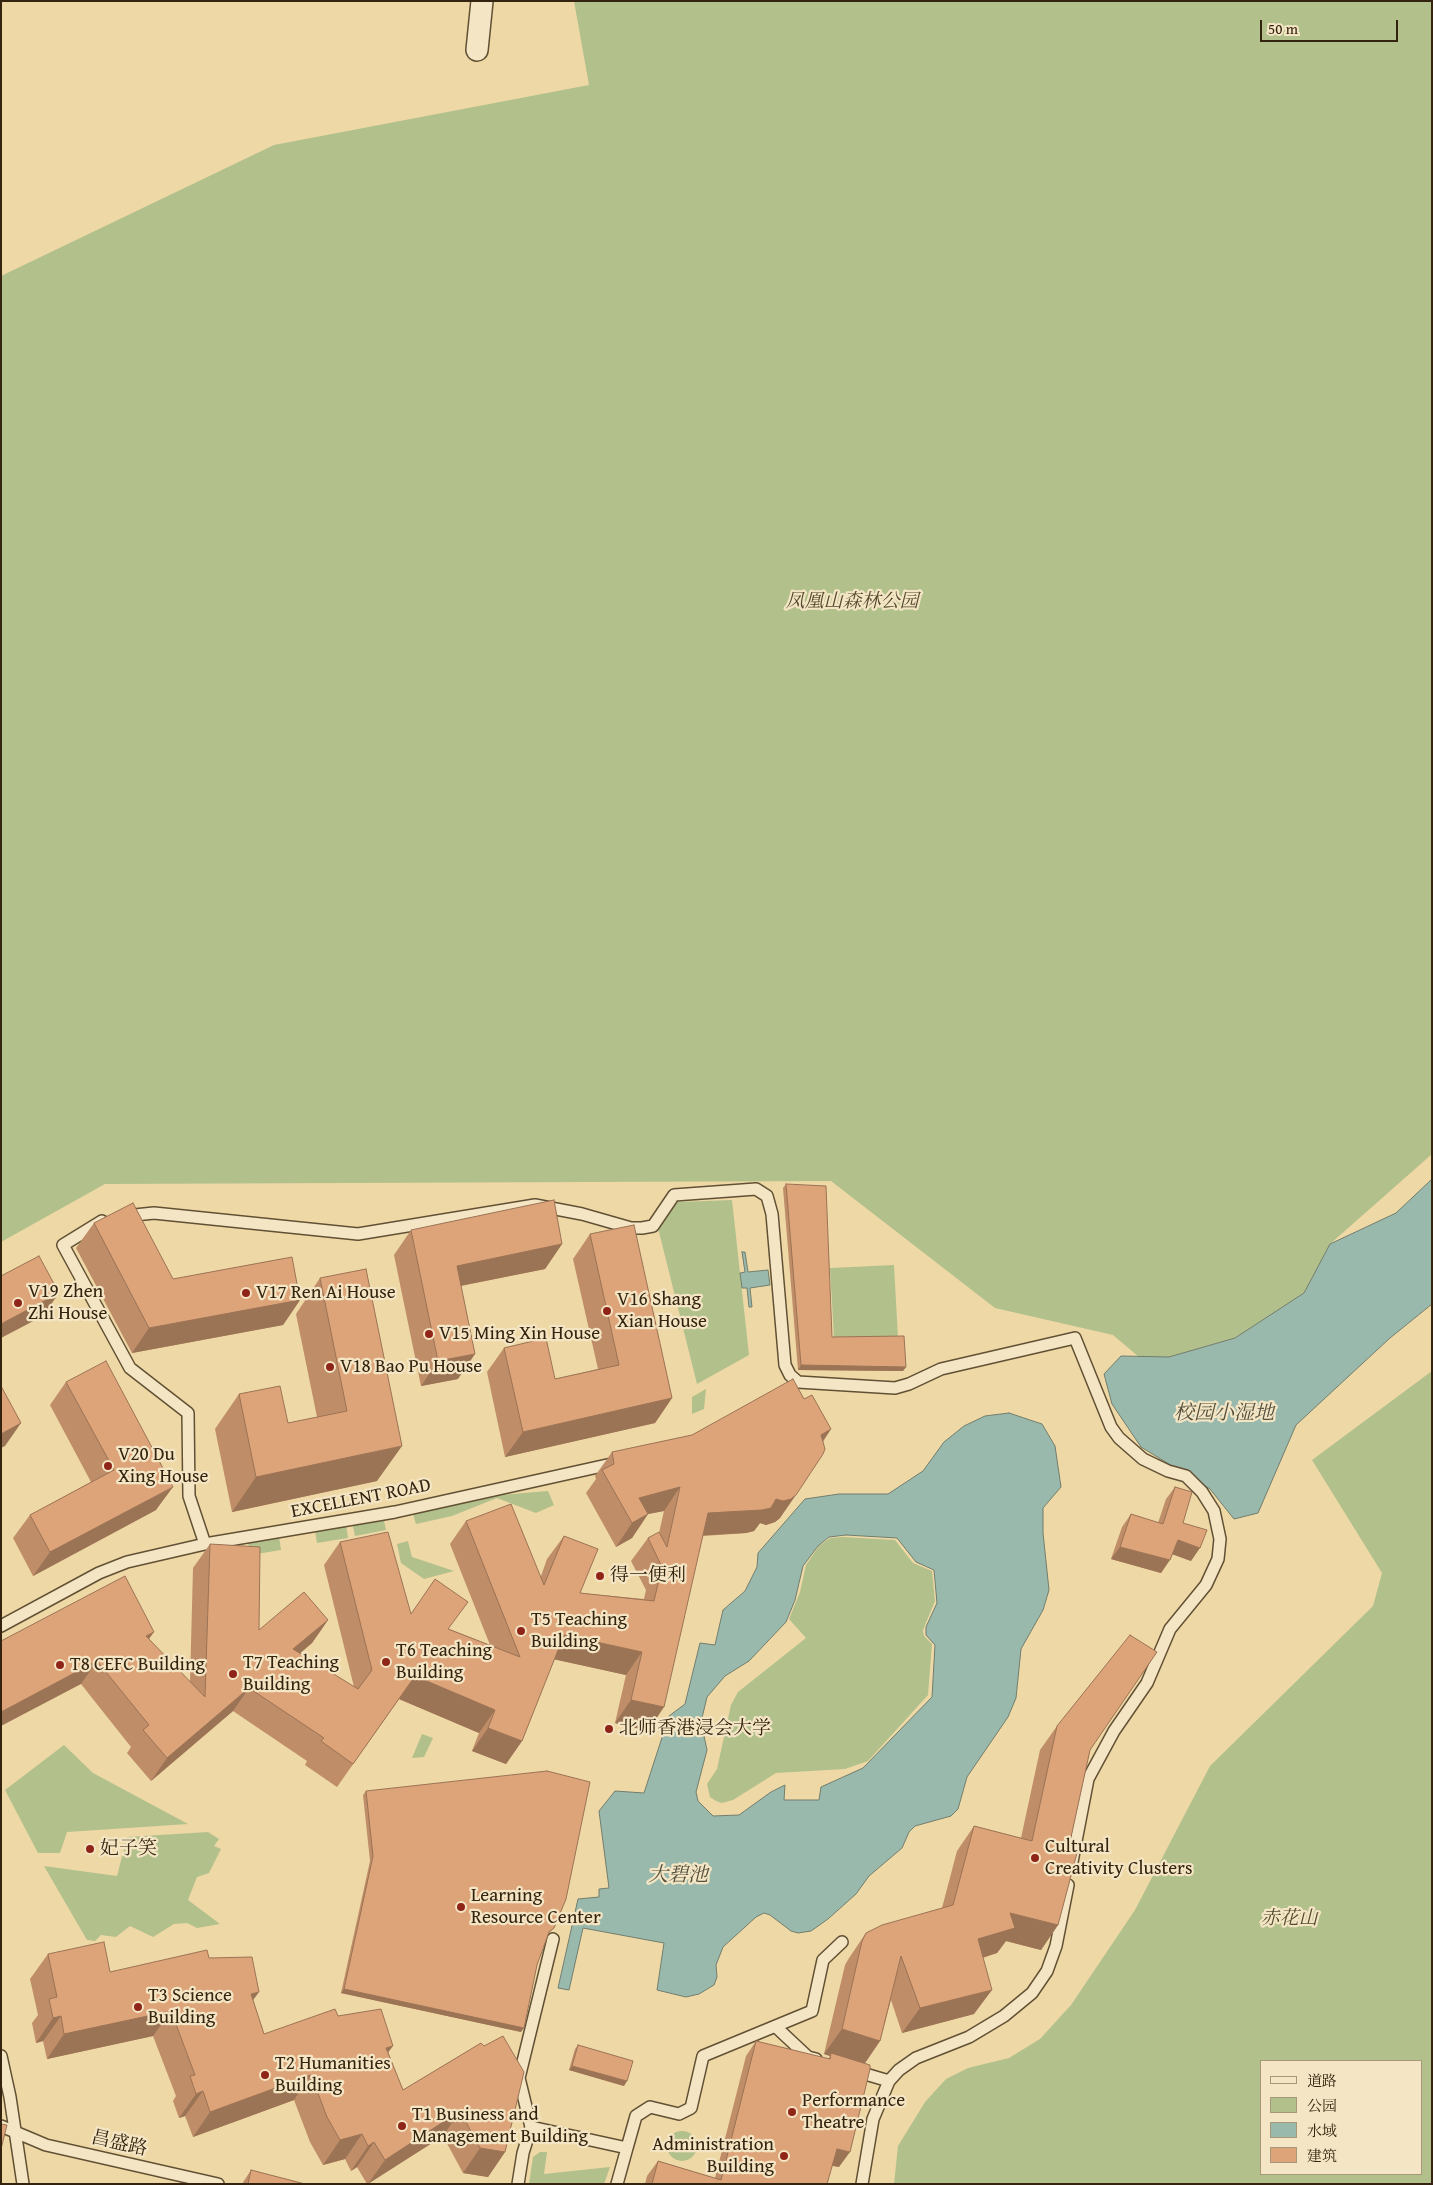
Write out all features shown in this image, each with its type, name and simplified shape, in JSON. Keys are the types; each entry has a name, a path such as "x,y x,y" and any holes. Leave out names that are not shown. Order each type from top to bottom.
{"street":[{"path":"477,50 482,1"}],"lane":[{"path":"205,1544 189,1496 188,1413 130,1368 63,1245 107,1218 154,1213 358,1234 535,1204 582,1214 631,1228 642,1228 653,1226 674,1195 756,1189 766,1196 772,1214 784,1365 790,1375 798,1382 895,1388 909,1384 941,1368 1075,1338 1108,1419 1119,1438 1143,1459 1168,1471 1186,1476 1202,1492 1214,1512 1220,1539 1218,1560 1206,1585 1170,1628 1147,1682 1114,1731 1088,1779 1056,1946 1047,1971 1032,1993 1004,2016 969,2037 916,2058 899,2070 889,2081 873,2119 862,2184"},
{"name":"EXCELLENT ROAD","path":"1,1626 99,1573 127,1562 205,1544 395,1512 625,1462"},
{"path":"518,2184 523,2153 531,2127 519,2078 553,1939"},
{"path":"617,2184 636,2116 650,2107 680,2114 691,2108 703,2056 812,2011 823,1960 842,1942"},
{"path":"776,2026 808,2057 826,2062"},
{"path":"1,2056 23,2184"},
{"path":"844,2068 889,2081"},
{"name":"昌盛路","path":"1,2126 46,2145 218,2184"},
{"path":"531,2127 628,2148"}],"green space":[{"name":"凤凰山森林公园","path":"574,1 1432,1 1432,1154 1330,1244 1304,1293 1235,1338 1169,1357 1139,1357 1113,1335 995,1308 831,1181 105,1184 1,1242 1,276 274,145 589,85"},
{"path":"732,1200 749,1355 697,1384 658,1228 673,1204 678,1202"},
{"path":"894,1265 898,1338 834,1338 830,1268"},
{"name":"赤花山","path":"1432,1371 1432,2184 894,2184 898,2146 925,2102 946,2079 968,2068 1009,2058 1040,2039 1071,2005 1135,1910 1210,1766 1373,1606 1382,1573 1312,1460"},
{"path":"706,1389 704,1409 692,1414 692,1397"},
{"path":"548,1491 554,1505 536,1513 497,1498 452,1516 416,1524 412,1511 489,1496"},
{"path":"383,1516 386,1530 355,1536 352,1522"},
{"path":"346,1524 348,1538 317,1543 315,1530"},
{"path":"279,1536 281,1550 250,1555 248,1542"},
{"path":"830,1538 895,1540 913,1563 932,1571 935,1601 923,1630 924,1636 932,1644 928,1695 868,1761 845,1769 776,1773 733,1800 722,1803 716,1801 710,1797 707,1784 717,1769 731,1705 738,1692 806,1638 789,1619 800,1592 806,1565 819,1546"},
{"path":"408,1541 412,1557 454,1571 424,1579 401,1563 397,1544"},
{"path":"422,1734 433,1738 424,1757 412,1758"},
{"path":"64,1745 93,1773 188,1824 67,1832 60,1853 38,1853 5,1790"},
{"path":"208,1832 219,1839 214,1846 221,1849 209,1873 197,1877 188,1900 220,1924 197,1928 187,1923 174,1924 153,1937 130,1926 116,1937 101,1935 95,1941 87,1940 44,1866 117,1876 127,1837"},
{"path":"682,2131 693,2135 697,2146 693,2157 682,2161 671,2157 667,2146 671,2135"},
{"path":"540,2152 547,2152 544,2174 610,2167 604,2184 529,2184 533,2157"}],"water":[{"name":"校园小湿地","path":"1432,1179 1432,1304 1390,1338 1296,1425 1258,1513 1234,1519 1210,1489 1141,1447 1112,1404 1104,1374 1121,1356 1169,1357 1235,1338 1304,1293 1330,1244 1396,1213"},
{"path":"742,1252 745,1252 748,1272 768,1270 770,1285 750,1288 752,1307 749,1307 747,1288 742,1288 740,1273 745,1272"},
{"name":"大碧池","path":"1009,1413 1042,1424 1055,1446 1061,1487 1043,1508 1043,1533 1049,1590 1043,1610 1021,1649 1016,1698 1008,1717 967,1777 958,1809 951,1816 915,1826 909,1832 902,1848 869,1876 856,1894 828,1919 811,1931 798,1933 791,1931 770,1915 764,1913 756,1917 723,1947 716,1965 717,1977 714,1985 699,1994 686,1997 657,1990 664,1943 583,1928 569,1990 558,1988 578,1899 599,1897 599,1889 609,1888 599,1811 615,1791 644,1793 669,1716 685,1704 700,1643 715,1645 723,1610 745,1591 757,1567 758,1553 805,1499 839,1494 888,1494 923,1471 944,1442 964,1426 985,1416","holes":["846,1535 897,1538 916,1562 934,1570 937,1603 926,1627 926,1635 935,1645 932,1697 863,1768 821,1787 819,1800 784,1800 785,1785 771,1792 739,1815 713,1816 698,1801 696,1792 707,1750 701,1722 707,1697 725,1676 749,1661 786,1622 795,1600 803,1566 818,1546 829,1537"]}],"building":[{"path":"786,1184 826,1186 832,1337 904,1336 906,1367 801,1365"},
{"path":"554,1200 562,1244 457,1266 475,1354 438,1361 411,1230"},
{"path":"133,1203 173,1279 292,1257 300,1300 149,1328 94,1223"},
{"path":"634,1225 672,1398 523,1432 504,1348 546,1338 555,1379 619,1365 590,1234"},
{"path":"39,1256 59,1293 1,1324 1,1276"},
{"path":"366,1269 402,1446 256,1477 239,1394 280,1386 288,1423 347,1411 320,1278"},
{"path":"106,1361 173,1487 50,1552 30,1515 114,1470 66,1382"},
{"path":"793,1379 804,1399 812,1395 831,1429 821,1435 825,1449 796,1495 791,1499 783,1501 776,1499 771,1508 762,1510 708,1513 664,1707 631,1700 642,1652 564,1635 522,1741 488,1728 495,1710 415,1676 353,1764 321,1741 324,1738 249,1688 167,1758 143,1730 149,1725 97,1661 1,1712 1,1641 125,1576 154,1632 146,1636 205,1697 210,1544 260,1547 259,1630 304,1592 328,1620 293,1649 358,1689 372,1670 340,1542 388,1532 411,1614 435,1579 468,1602 448,1629 520,1657 466,1521 511,1504 544,1585 564,1536 598,1549 580,1593 654,1601 662,1567 648,1538 659,1532 667,1547 680,1487 639,1498 648,1514 632,1523 602,1470 614,1464 612,1452 692,1435"},
{"path":"1,1386 21,1423 1,1434"},
{"path":"1175,1487 1192,1492 1183,1523 1207,1530 1200,1548 1178,1540 1170,1560 1120,1547 1131,1514 1163,1524"},
{"name":"Cultural Creativity Clusters","path":"1130,1635 1157,1652 1090,1750 1068,1851 1077,1853 1058,1925 1010,1913 1015,1928 978,1939 992,1990 920,2008 901,1956 880,2041 842,2029 862,1941 866,1933 882,1925 953,1905 974,1826 1032,1841 1057,1726"},
{"name":"Learning Resource Center","path":"547,1771 590,1782 566,1899 554,1928 549,1932 537,1965 524,2028 344,1989 373,1856 366,1791"},
{"path":"104,1942 110,1972 207,1950 209,1958 252,1957 259,1992 251,1994 264,2034 335,2009 338,2016 381,2009 393,2046 386,2048 403,2090 481,2043 484,2046 503,2036 524,2072 505,2152 480,2148 460,2111 385,2160 374,2142 368,2146 362,2134 340,2140 327,2117 311,2075 210,2112 203,2091 196,2094 190,2076 195,2075 171,2011 64,2034 61,2016 53,2018 49,1999 57,1997 48,1954"},
{"name":"Performance Theatre","path":"756,2041 830,2059 831,2053 870,2065 850,2152 837,2149 827,2184 652,2184 658,2161 721,2180"},
{"path":"578,2045 633,2061 627,2081 572,2066"},
{"path":"1,2124 7,2125 1,2149"},
{"path":"251,2170 305,2184 248,2184"}],"place":[{"name":"V17 Ren Ai House","path":"246,1293"},
{"name":"V19 Zhen Zhi House","path":"18,1303"},
{"name":"V16 Shang Xian House","path":"607,1311"},
{"name":"V15 Ming Xin House","path":"429,1334"},
{"name":"V18 Bao Pu House","path":"330,1367"},
{"name":"V20 Du Xing House","path":"108,1466"},
{"name":"得一便利","path":"600,1576"},
{"name":"T5 Teaching Building","path":"521,1631"},
{"name":"T6 Teaching Building","path":"386,1662"},
{"name":"T8 CEFC Building","path":"60,1665"},
{"name":"T7 Teaching Building","path":"233,1674"},
{"name":"北师香港浸会大学","path":"609,1729"},
{"name":"妃子笑","path":"90,1849"},
{"name":"Cultural Creativity Clusters","path":"1035,1858"},
{"name":"Learning Resource Center","path":"461,1907"},
{"name":"T3 Science Building","path":"138,2007"},
{"name":"T2 Humanities Building","path":"265,2075"},
{"name":"Performance Theatre","path":"792,2112"},
{"name":"T1 Business and Management Building","path":"402,2126"},
{"name":"Administration Building","path":"784,2156"}]}
